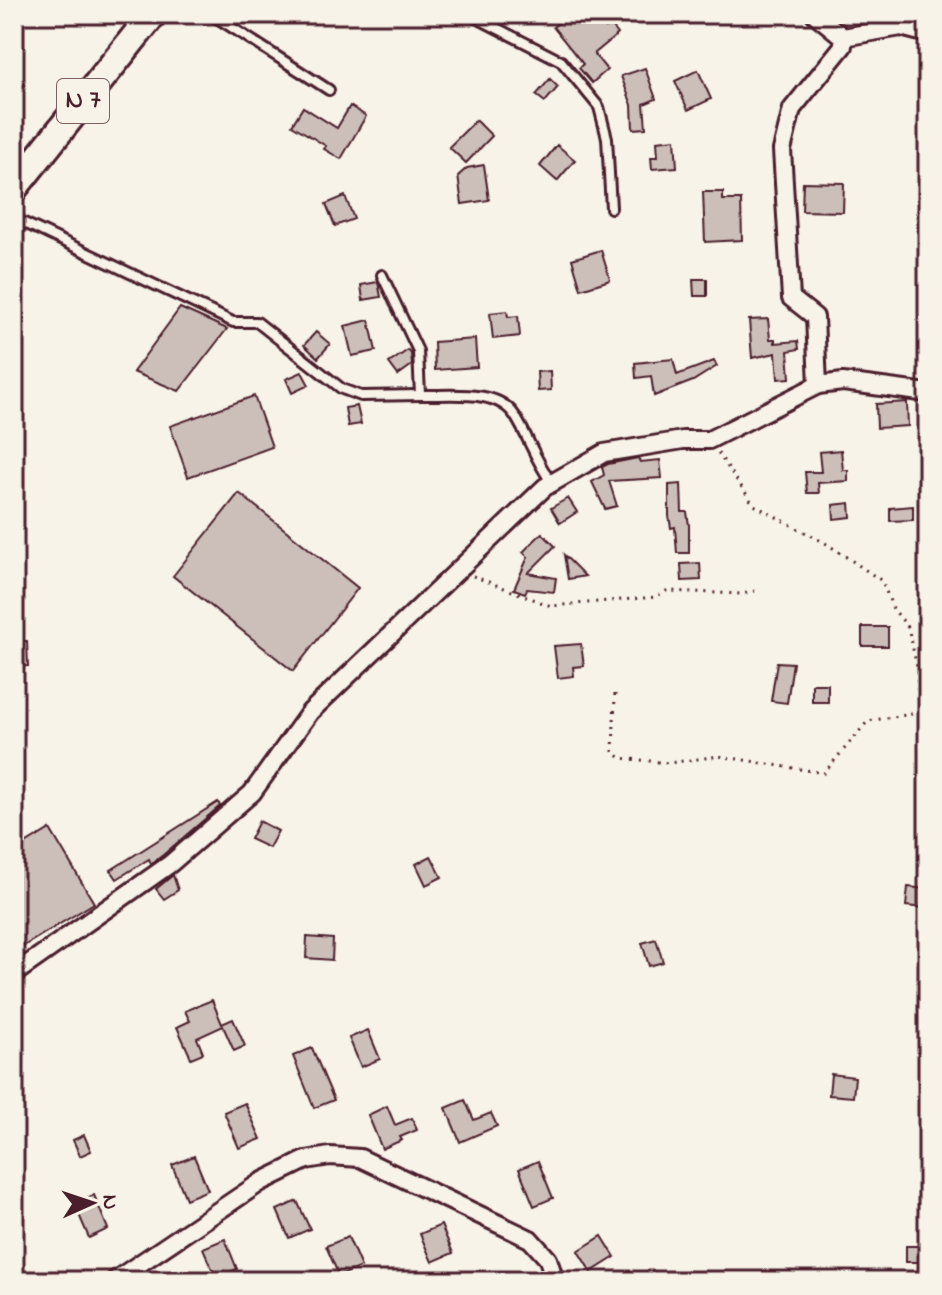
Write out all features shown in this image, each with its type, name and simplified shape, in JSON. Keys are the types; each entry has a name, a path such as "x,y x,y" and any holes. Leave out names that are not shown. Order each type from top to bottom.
{"main road":[{"name":"N 7","path":"14,188 148,16"}],"street":[{"path":"815,14 843,37 901,27 928,34"},
{"path":"818,385 815,317 791,298 782,150 792,109 843,46 843,37"},
{"path":"14,974 170,864 252,793 310,712 552,484 604,453 683,440 709,440 818,385 843,382 928,393"},
{"path":"114,1281 261,1182 306,1160 330,1156 360,1158 530,1239 548,1259 555,1281"}],"lane":[{"path":"211,14 329,90"},
{"path":"469,14 561,61 599,107 607,138 611,208"},
{"path":"14,218 233,322 257,322 342,389 361,396 480,396 502,403 514,414 538,465 552,484"},
{"path":"382,275 418,351 420,395"}],"path":[{"path":"615,694 613,752 621,758 669,763 719,756 824,773 868,721 926,712 918,699 917,667 908,627 893,609 882,581 827,544 754,505 709,440"},
{"path":"458,570 551,606 656,597 666,591 742,594 759,590"}],"building":[{"path":"569,14 577,14 585,24 596,16 606,28 610,24 618,34 594,54 607,70 592,83 579,68 583,64 553,27"},
{"path":"645,68 656,99 644,104 646,128 633,129 632,105 621,76"},
{"path":"698,70 711,99 688,110 675,81"},
{"path":"550,79 558,87 545,102 536,95"},
{"path":"350,106 366,116 341,159 292,125 303,107 337,128"},
{"path":"476,120 492,136 466,163 449,147"},
{"path":"675,139 677,167 652,169 651,157 658,157 657,141"},
{"path":"557,145 575,160 557,181 540,166"},
{"path":"484,165 489,200 462,204 458,176 467,168"},
{"path":"803,182 844,183 843,212 802,211"},
{"path":"703,192 723,192 723,200 741,200 742,240 705,242"},
{"path":"345,196 354,219 335,226 326,204"},
{"path":"601,250 610,280 581,289 572,259"},
{"path":"693,279 707,279 707,296 694,296"},
{"path":"378,282 381,297 363,300 361,285"},
{"path":"180,308 227,329 179,391 133,372"},
{"path":"507,311 508,317 518,316 520,336 493,339 490,313"},
{"path":"768,319 770,339 775,339 775,343 798,341 799,349 788,351 790,378 778,379 776,353 752,358 749,320"},
{"path":"369,320 376,351 352,356 345,326"},
{"path":"316,332 330,344 318,358 304,345"},
{"path":"475,339 477,367 435,370 434,342"},
{"path":"408,350 412,365 398,375 389,363"},
{"path":"673,359 677,375 714,361 717,366 693,381 654,396 651,376 636,378 635,363"},
{"path":"550,371 551,390 538,391 537,372"},
{"path":"302,372 309,385 292,393 286,379"},
{"path":"254,396 272,447 188,477 170,426"},
{"path":"907,402 908,426 877,428 876,404"},
{"path":"357,406 361,424 348,426 345,408"},
{"path":"841,450 843,470 848,470 848,481 818,483 819,493 807,493 805,472 821,472 819,452"},
{"path":"638,458 640,462 660,460 662,478 609,481 617,506 605,509 592,482 604,475 602,467"},
{"path":"681,484 682,512 687,512 689,525 689,553 677,553 675,527 671,528 669,516 669,485"},
{"path":"239,493 358,588 293,671 173,576"},
{"path":"568,498 577,512 560,523 551,508"},
{"path":"850,503 851,517 834,519 833,505"},
{"path":"913,506 913,520 890,521 890,508"},
{"path":"542,533 555,546 528,573 556,578 554,592 527,589 525,593 514,589 528,557 523,552"},
{"path":"564,555 585,576 568,579"},
{"path":"700,563 701,580 682,581 681,564"},
{"path":"862,627 888,627 888,646 862,646"},
{"path":"14,641 27,641 28,666 14,667"},
{"path":"581,644 584,666 573,667 574,676 558,678 554,646"},
{"path":"777,662 793,663 787,703 771,701"},
{"path":"812,684 828,684 828,702 812,702"},
{"path":"218,802 220,806 163,855 151,864 149,859 117,879 111,870"},
{"path":"259,821 278,831 269,848 250,839"},
{"path":"50,829 94,903 14,952 14,851"},
{"path":"431,856 442,877 426,885 416,864"},
{"path":"173,875 178,890 164,899 156,889"},
{"path":"908,887 926,889 924,908 906,906"},
{"path":"307,937 333,939 332,960 306,958"},
{"path":"656,939 663,962 649,966 642,943"},
{"path":"212,1000 222,1024 233,1019 245,1046 234,1051 223,1026 197,1038 203,1053 191,1058 177,1027 190,1021 185,1011"},
{"path":"368,1030 380,1059 361,1067 349,1038"},
{"path":"312,1048 334,1100 314,1108 293,1056"},
{"path":"831,1074 855,1077 853,1097 829,1095"},
{"path":"465,1100 474,1120 491,1113 497,1126 460,1142 446,1108"},
{"path":"245,1103 261,1139 239,1148 224,1112"},
{"path":"387,1106 395,1125 412,1118 417,1130 382,1149 368,1115"},
{"path":"84,1135 91,1151 80,1156 73,1140"},
{"path":"194,1156 208,1190 186,1199 172,1165"},
{"path":"538,1161 553,1198 534,1206 519,1169"},
{"path":"94,1195 108,1229 89,1238 74,1203"},
{"path":"297,1201 310,1229 289,1238 277,1210"},
{"path":"441,1225 453,1253 432,1262 420,1234"},
{"path":"602,1236 615,1257 591,1272 578,1251"},
{"path":"348,1237 361,1267 339,1276 326,1246"},
{"path":"225,1239 237,1269 216,1278 203,1248"},
{"path":"906,1246 919,1246 919,1262 906,1262"}]}
